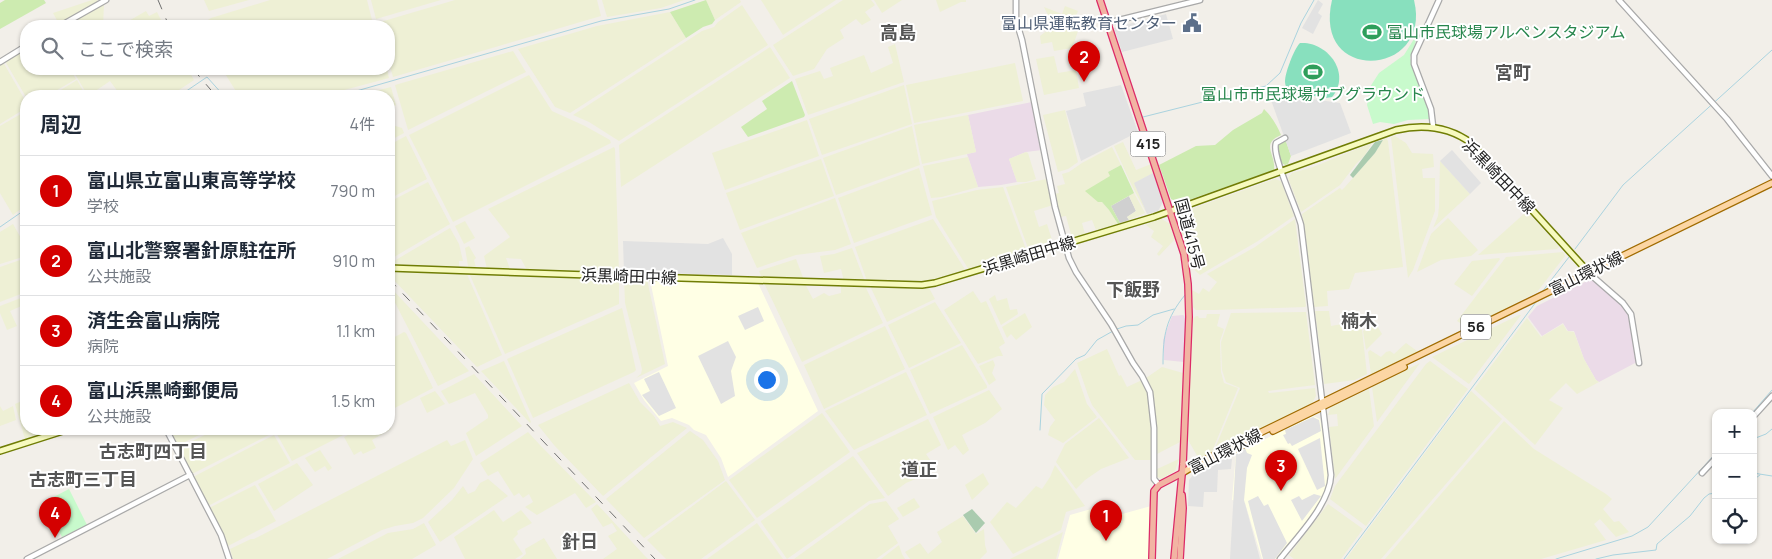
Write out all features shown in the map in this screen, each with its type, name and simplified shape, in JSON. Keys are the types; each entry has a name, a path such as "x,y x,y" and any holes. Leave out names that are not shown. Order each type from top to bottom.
{"highway":[{"name":"国道415号","path":"1100,0 1184,254 1189,317 1182,473 1174,559"},
{"path":"1152,559 1154,491 1159,485 1182,473"},
{"name":"国道415号","path":"1180,485 1183,508 1180,559"}],"main road":[{"name":"浜黒崎田中線","path":"395,268 922,285 945,280 1171,210 1396,130 1410,126 1433,126 1463,137 1471,143 1590,274"},
{"name":"富山環状線","path":"1590,274 1772,183"},
{"name":"富山環状線","path":"1182,473 1234,450 1322,405 1772,187"},
{"path":"0,451 50,435"}],"street":[{"path":"71,20 106,0"},
{"path":"1016,0 1016,20 1022,40 1064,244 1076,272 1111,324 1150,392 1154,428 1154,480 1159,485"},
{"path":"1107,23 1200,0"},
{"path":"1433,126 1431,109 1414,64 1414,55 1439,0"},
{"path":"1619,0 1728,119 1772,176"},
{"path":"0,62 20,50"},
{"path":"1280,559 1321,505 1330,485 1331,475 1300,225 1296,206 1281,171 1274,147 1276,143 1285,138"},
{"path":"1590,274 1623,302 1631,314 1639,363"},
{"path":"1757,412 1772,396"},
{"path":"169,435 221,536 229,559"},
{"path":"1702,472 1712,462"},
{"path":"27,559 190,475"}],"shaded area":[{"path":"92,0 97,0 98,2 66,20 57,20 53,13"},
{"path":"204,0 249,0 209,11"},
{"path":"270,0 367,0 372,20 208,20"},
{"path":"371,0 441,0 376,19"},
{"path":"455,0 597,0 601,16 393,77 392,75 395,75 395,20 387,20"},
{"path":"602,0 684,0 661,8 607,17"},
{"path":"706,0 740,0 741,2 715,20"},
{"path":"761,0 836,0 783,35"},
{"path":"843,0 871,0 875,5 865,12 871,20 862,25 856,19 840,30 844,38 827,49 814,69 793,76 773,45"},
{"path":"874,0 902,0 882,13"},
{"path":"936,0 966,0 966,2 961,2 940,12"},
{"path":"1318,0 1323,4 1318,13 1322,16 1313,34 1302,28"},
{"path":"104,4 103,20 76,20"},
{"path":"742,5 768,45 619,141 589,122 573,115 702,31 714,27"},
{"path":"1065,6 1078,11 1074,20 1081,23 1072,48 1054,51 1052,42 1041,44 1040,36 1053,26 1044,7 1062,14"},
{"path":"146,11 149,16 157,12 161,20 130,20"},
{"path":"670,12 686,38 570,113 555,107 518,49 597,26"},
{"path":"1166,14 1173,39 1122,52 1114,28"},
{"path":"895,44 904,82 808,115 795,79 820,71 824,79 833,76 830,68 864,55 871,73 893,63 888,47"},
{"path":"770,47 790,78 621,187 619,145"},
{"path":"513,51 526,72 408,130 395,85"},
{"path":"20,52 20,75 74,75 76,79 57,90 22,90 5,61"},
{"path":"1054,56 1058,73 1076,70 1079,88 1044,95 1036,59"},
{"path":"3,62 20,92 20,112 0,124 0,64"},
{"path":"1015,63 1023,101 914,123 906,85"},
{"path":"76,75 191,75 194,80 179,90 117,90 110,81 97,90 84,90"},
{"path":"226,75 388,75 389,78 344,90 235,90"},
{"path":"529,75 552,111 585,126 610,140 611,143 453,222 409,135"},
{"path":"77,80 83,90 61,90"},
{"path":"904,85 912,124 822,155 809,119"},
{"path":"1121,85 1138,132 1081,161 1066,111 1086,106 1083,93"},
{"path":"391,87 392,90 379,90"},
{"path":"1284,95 1340,103 1351,133 1291,156 1271,100"},
{"path":"1032,102 1042,150 1026,152 1009,159 1017,182 978,187 967,154 976,152 968,115"},
{"path":"1065,110 1078,162 1068,169 1058,172 1043,115"},
{"path":"20,114 20,210 13,215 0,193 0,126"},
{"path":"968,115 976,152 922,164 914,125"},
{"path":"807,120 819,156 725,190 712,153"},
{"path":"395,126 402,128 404,133 395,138"},
{"path":"912,126 920,165 836,195 823,158"},
{"path":"406,136 427,179 395,196 395,142"},
{"path":"1395,136 1406,143 1412,153 1433,154 1434,167 1422,169 1423,178 1435,178 1435,211 1413,270 1408,278 1391,137"},
{"path":"1386,138 1388,141 1403,267 1355,273 1349,289 1327,291 1328,306 1314,307 1302,214 1340,188 1342,190"},
{"path":"1383,140 1375,153 1353,178 1350,175 1375,142"},
{"path":"1123,142 1136,170 1151,164 1153,173 1135,183 1147,214 1114,146"},
{"path":"1372,143 1365,155 1340,185 1301,212 1288,178 1292,173 1313,167"},
{"path":"614,147 619,272 527,270 521,259 506,258 510,269 487,269 484,256 510,237 488,209"},
{"path":"1112,147 1121,165 1108,172 1111,176 1098,202 1102,202 1118,224 1096,230 1092,220 1082,223 1085,234 1072,238 1066,216 1060,217 1054,194 1059,193 1057,186 1065,184 1062,174 1069,172"},
{"path":"1452,150 1481,183 1470,194 1440,161"},
{"path":"1026,152 1028,153 1036,179 1017,182 1009,159"},
{"path":"968,157 978,187 942,197 931,198 923,166"},
{"path":"821,159 834,196 740,230 726,193"},
{"path":"1440,161 1470,194 1433,228 1438,216"},
{"path":"919,168 932,215 854,243 838,198"},
{"path":"1153,173 1163,202 1158,211 1147,214 1134,183"},
{"path":"1047,179 1053,205 1034,211 1039,227 1047,224 1053,243 1029,251 1006,187"},
{"path":"1275,179 1281,181 1294,216 1258,241 1200,275 1188,264 1177,222 1183,212"},
{"path":"428,182 450,224 395,256 395,199"},
{"path":"1003,187 1027,252 969,270 936,217 932,201 977,190"},
{"path":"1134,193 1145,213 1129,220 1127,217 1136,211 1129,196"},
{"path":"1129,196 1136,211 1127,217 1129,220 1120,223 1111,206"},
{"path":"835,198 851,244 835,250 796,255 757,268 741,233"},
{"path":"1527,211 1559,247 1557,249 1478,255"},
{"path":"1160,218 1170,224 1175,239 1159,256 1157,254 1163,246 1151,237 1154,231 1146,225"},
{"path":"1448,218 1478,250 1471,256 1441,260 1417,272 1431,234"},
{"path":"933,219 966,271 927,282 867,281 855,247"},
{"path":"1295,219 1305,307 1196,310 1193,307 1192,290 1199,294 1203,288 1209,292 1217,282 1207,274 1255,247"},
{"path":"465,221 475,238 464,244 455,226"},
{"path":"13,224 20,236 20,258 0,264 0,232"},
{"path":"450,228 459,244 463,261 459,261 459,267 395,266 395,260"},
{"path":"723,238 732,254 732,275 624,272 623,241 708,244"},
{"path":"469,246 476,258 474,260 476,268 469,268 468,266 465,248"},
{"path":"852,248 864,279 862,281 844,281 841,269 824,273 820,256"},
{"path":"1563,252 1565,256 1537,292 1468,328 1457,321 1506,257"},
{"path":"1499,258 1472,296 1454,284 1472,261"},
{"path":"796,259 804,280 762,278 759,271"},
{"path":"20,260 20,294 0,302 0,267"},
{"path":"395,272 466,272 502,355 477,367 395,281"},
{"path":"469,273 618,278 619,304 505,354"},
{"path":"624,278 647,279 665,364 636,378 641,374 642,369 625,303"},
{"path":"650,280 758,283 818,411 728,477 721,458 706,435 672,418 661,421 644,400 634,383 668,366"},
{"path":"1589,280 1593,280 1626,309 1637,362 1599,382 1584,359 1574,331 1568,331 1563,323 1542,336 1528,317 1537,306"},
{"path":"764,283 805,284 813,299 824,293 829,296 841,293 841,286 865,286 883,323 802,362"},
{"path":"872,286 929,288 935,299 887,322 871,288"},
{"path":"973,291 981,303 986,301 1005,343 999,347 1003,356 998,356 978,364 944,310"},
{"path":"395,292 469,371 438,386 395,303"},
{"path":"995,295 997,301 1007,298 1010,310 1017,309 1018,314 1001,325 989,299"},
{"path":"20,298 20,307 10,311 17,326 7,330 0,313 0,306"},
{"path":"935,302 961,343 909,368 888,325"},
{"path":"758,307 764,321 745,330 738,316"},
{"path":"622,308 636,370 533,418 507,359"},
{"path":"1315,311 1329,311 1331,326 1353,322 1358,324 1362,330 1367,374 1355,380 1324,384"},
{"path":"1306,312 1315,385 1268,391 1269,393 1315,388 1316,396 1312,403 1213,453 1240,388 1226,382 1222,370 1221,342 1231,313"},
{"path":"1025,313 1032,327 1016,340 1011,334 1007,338 1002,327"},
{"path":"1207,314 1220,314 1217,326 1224,329 1220,341 1221,372 1224,383 1238,388 1211,454 1199,459 1187,438 1193,319 1196,316 1206,318"},
{"path":"1183,315 1187,318 1184,362 1164,360 1163,340 1172,316"},
{"path":"1521,315 1469,384 1432,357"},
{"path":"1527,318 1541,337 1563,324 1567,331 1574,332 1584,359 1599,382 1577,394 1566,383 1549,400 1563,408 1535,445 1474,389"},
{"path":"1376,324 1382,334 1366,350 1363,331"},
{"path":"885,326 905,369 824,409 804,365"},
{"path":"404,332 406,333 433,388 395,408 395,337"},
{"path":"728,341 736,357 731,371 735,396 721,404 698,356"},
{"path":"1406,343 1417,353 1371,375 1368,352 1370,350 1381,357 1390,351 1394,354"},
{"path":"962,345 987,388 930,414 910,370"},
{"path":"1107,349 1119,376 1121,375 1127,387 1142,380 1145,385 1152,426 1152,460 1135,460 1092,405 1077,363"},
{"path":"993,360 995,365 992,373 996,380 989,385 979,366"},
{"path":"504,361 531,422 530,423 481,371"},
{"path":"1430,361 1468,389 1366,526 1330,499 1335,486"},
{"path":"1420,363 1377,422 1372,387"},
{"path":"1162,367 1183,373 1180,442 1157,454 1154,406 1151,390 1146,378"},
{"path":"1075,369 1087,404 1097,417 1063,443 1048,435 1050,427 1055,420 1044,405 1045,395 1053,387 1064,382"},
{"path":"659,372 676,408 659,416 642,395 650,391 644,379"},
{"path":"906,372 927,415 854,450 825,411"},
{"path":"474,374 522,426 476,456 466,433 488,418 488,415 475,393 449,404 441,391"},
{"path":"629,383 640,402 654,416 660,426 673,422 687,428 603,496 554,445 538,425"},
{"path":"1369,389 1374,426 1335,479 1329,427 1338,426 1337,414 1328,415 1331,407"},
{"path":"989,390 1002,409 985,423 962,435 969,450 963,455 955,445 948,450 933,417"},
{"path":"435,391 445,404 427,413 420,398"},
{"path":"1471,391 1502,419 1381,559 1346,559"},
{"path":"20,402 20,422 15,404"},
{"path":"0,406 3,411 13,406 16,420 0,426"},
{"path":"822,413 850,452 757,518 729,480"},
{"path":"1313,416 1320,419 1331,475 1326,497 1279,559 1262,559 1245,503 1232,500 1236,453"},
{"path":"1313,417 1319,420 1321,431 1292,446 1290,443 1288,444 1283,435 1286,434 1285,430"},
{"path":"1099,418 1129,458 1101,469 1076,489 1056,462 1065,444"},
{"path":"928,419 941,445 926,454 937,470 906,483 888,496 857,453"},
{"path":"1504,421 1534,449 1612,499 1603,509 1614,522 1619,521 1629,532 1616,537 1600,519 1594,524 1606,540 1541,559 1385,559"},
{"path":"690,431 703,440 718,461 725,480 644,538 606,499"},
{"path":"528,432 596,502 586,508 575,493 537,515 525,507 533,502 529,494 523,498 519,493 514,496 498,471 488,476 480,463"},
{"path":"24,435 40,435 25,439"},
{"path":"171,435 199,435 177,446"},
{"path":"205,435 269,435 192,474 178,448"},
{"path":"274,435 290,463 208,506 193,477"},
{"path":"277,435 343,435 292,461"},
{"path":"348,435 381,435 372,440 376,448 363,454 361,451 354,455 344,437"},
{"path":"1320,438 1325,486 1317,490 1298,449"},
{"path":"447,440 451,446 465,440 473,459 454,488 423,518 413,523 382,530 327,559 233,559 230,549 254,539"},
{"path":"1245,448 1247,453 1252,455 1247,468 1244,500 1260,559 1230,559 1236,454"},
{"path":"320,450 332,468 328,471 325,466 315,472 305,458"},
{"path":"853,456 885,498 869,501 787,559 761,521"},
{"path":"1224,458 1232,459 1231,469 1218,470 1217,492 1204,492 1203,507 1188,506 1189,480 1194,474"},
{"path":"1179,459 1175,471 1162,479 1157,477 1157,469"},
{"path":"297,463 313,485 274,511 258,484"},
{"path":"1055,465 1085,506 1066,512 1061,530 1013,554 990,522 1007,502 1016,508 1036,486 1042,489"},
{"path":"983,473 989,484 972,500 965,485"},
{"path":"488,479 508,496 440,542 428,522 452,500 463,486 468,494 475,491 480,483"},
{"path":"726,481 755,520 701,559 666,559 647,540"},
{"path":"255,485 276,521 228,546 209,508"},
{"path":"1314,494 1321,496 1302,521 1291,500 1299,496 1302,500"},
{"path":"1258,496 1264,506 1268,504 1287,543 1275,559 1263,559 1248,501"},
{"path":"914,498 920,507 903,517 897,508"},
{"path":"886,501 899,519 888,526 898,543 876,559 794,559 870,504"},
{"path":"1112,503 1115,516 1151,506 1150,559 1058,559 1070,515"},
{"path":"597,504 648,559 603,559 617,549 608,536 617,531 612,523 603,527 591,509"},
{"path":"1328,504 1363,529 1341,559 1294,559 1289,555"},
{"path":"972,509 985,523 976,533 963,515"},
{"path":"494,510 503,522 521,510 532,523 517,531 518,534 513,539 523,554 515,559 465,559 454,537"},
{"path":"963,516 976,534 984,529 987,552 980,559 910,559 905,552 920,543 928,554 942,542 937,532"},
{"path":"424,523 436,545 412,559 338,559 388,533 413,529"},
{"path":"757,523 783,559 707,559"},
{"path":"1063,532 1056,559 1010,559 1048,540"},
{"path":"544,538 557,559 520,559 526,554 525,549"},
{"path":"899,545 905,559 881,559"}],"green space":[{"path":"5,0 44,0 46,3 0,29 0,3"},
{"path":"706,0 715,20 712,24 703,27 686,38 670,12"},
{"name":"富山市民球場アルペンスタジアム","path":"1332,0 1414,0 1415,26 1406,44 1391,56 1373,61 1354,58 1339,47 1331,28"},
{"path":"1414,39 1416,41 1410,58 1429,109 1430,119 1408,120 1394,124 1380,122 1373,124 1367,105 1370,87 1379,73 1404,55"},
{"name":"富山市市民球場サブグラウンド","path":"1300,43 1319,47 1334,60 1339,78 1337,88 1332,97 1326,98 1291,92 1286,87 1285,77 1288,67"},
{"path":"792,81 805,115 804,117 748,137 741,127 767,109 762,101"},
{"path":"1264,109 1274,121 1281,135 1271,142 1270,146 1274,170 1180,203 1171,199 1159,165 1196,146 1215,145 1233,130 1262,113"},
{"path":"1283,140 1286,141 1291,156 1288,164 1285,165 1280,162 1277,147"},
{"path":"1121,165 1134,193 1111,206 1120,223 1118,224 1102,202 1098,202 1085,191 1110,176 1108,172"},
{"path":"69,489 87,525 62,537 44,502"}],"waterway":[{"path":"360,90 601,21 669,9 695,0"},
{"path":"1143,117 1266,86 1280,73 1301,23 1314,0"},
{"path":"1575,249 1623,185 1772,50"},
{"path":"188,90 207,77 219,90"},
{"path":"0,227 20,213"},
{"path":"1542,292 1569,257"},
{"path":"1163,364 1167,327 1174,311 1185,295"},
{"path":"1344,559 1536,302"},
{"path":"1117,329 1138,325 1153,315 1174,309"},
{"path":"1040,430 1042,394 1076,359 1085,355 1097,340 1113,331"},
{"path":"1755,409 1772,390"},
{"path":"1757,437 1772,429"},
{"path":"1556,559 1632,536 1648,527 1715,454"},
{"path":"1757,474 1772,476"},
{"path":"1596,559 1656,550 1657,544 1690,516 1704,498 1712,494"}],"railway":[{"path":"158,0 166,20"},
{"path":"198,75 211,90"},
{"path":"395,285 655,559"}],"place":[{"name":"富山県運転教育センター","path":"1192,23"},
{"name":"富山市民球場アルペンスタジアム","path":"1372,32"},
{"name":"富山市市民球場サブグラウンド","path":"1313,72"},
{"name":"富山北警察署針原駐在所","path":"1084,82"},
{"name":"済生会富山病院","path":"1281,491"},
{"name":"富山浜黒崎郵便局","path":"55,538"},
{"name":"富山県立富山東高等学校","path":"1106,541"}],"district":[{"name":"高島","path":"898,33"},
{"name":"宮町","path":"1513,73"},
{"name":"下飯野","path":"1133,290"},
{"name":"楠木","path":"1359,321"},
{"name":"古志町四丁目","path":"153,452"},
{"name":"道正","path":"919,470"},
{"name":"古志町三丁目","path":"83,480"},
{"name":"針日","path":"580,542"}]}
